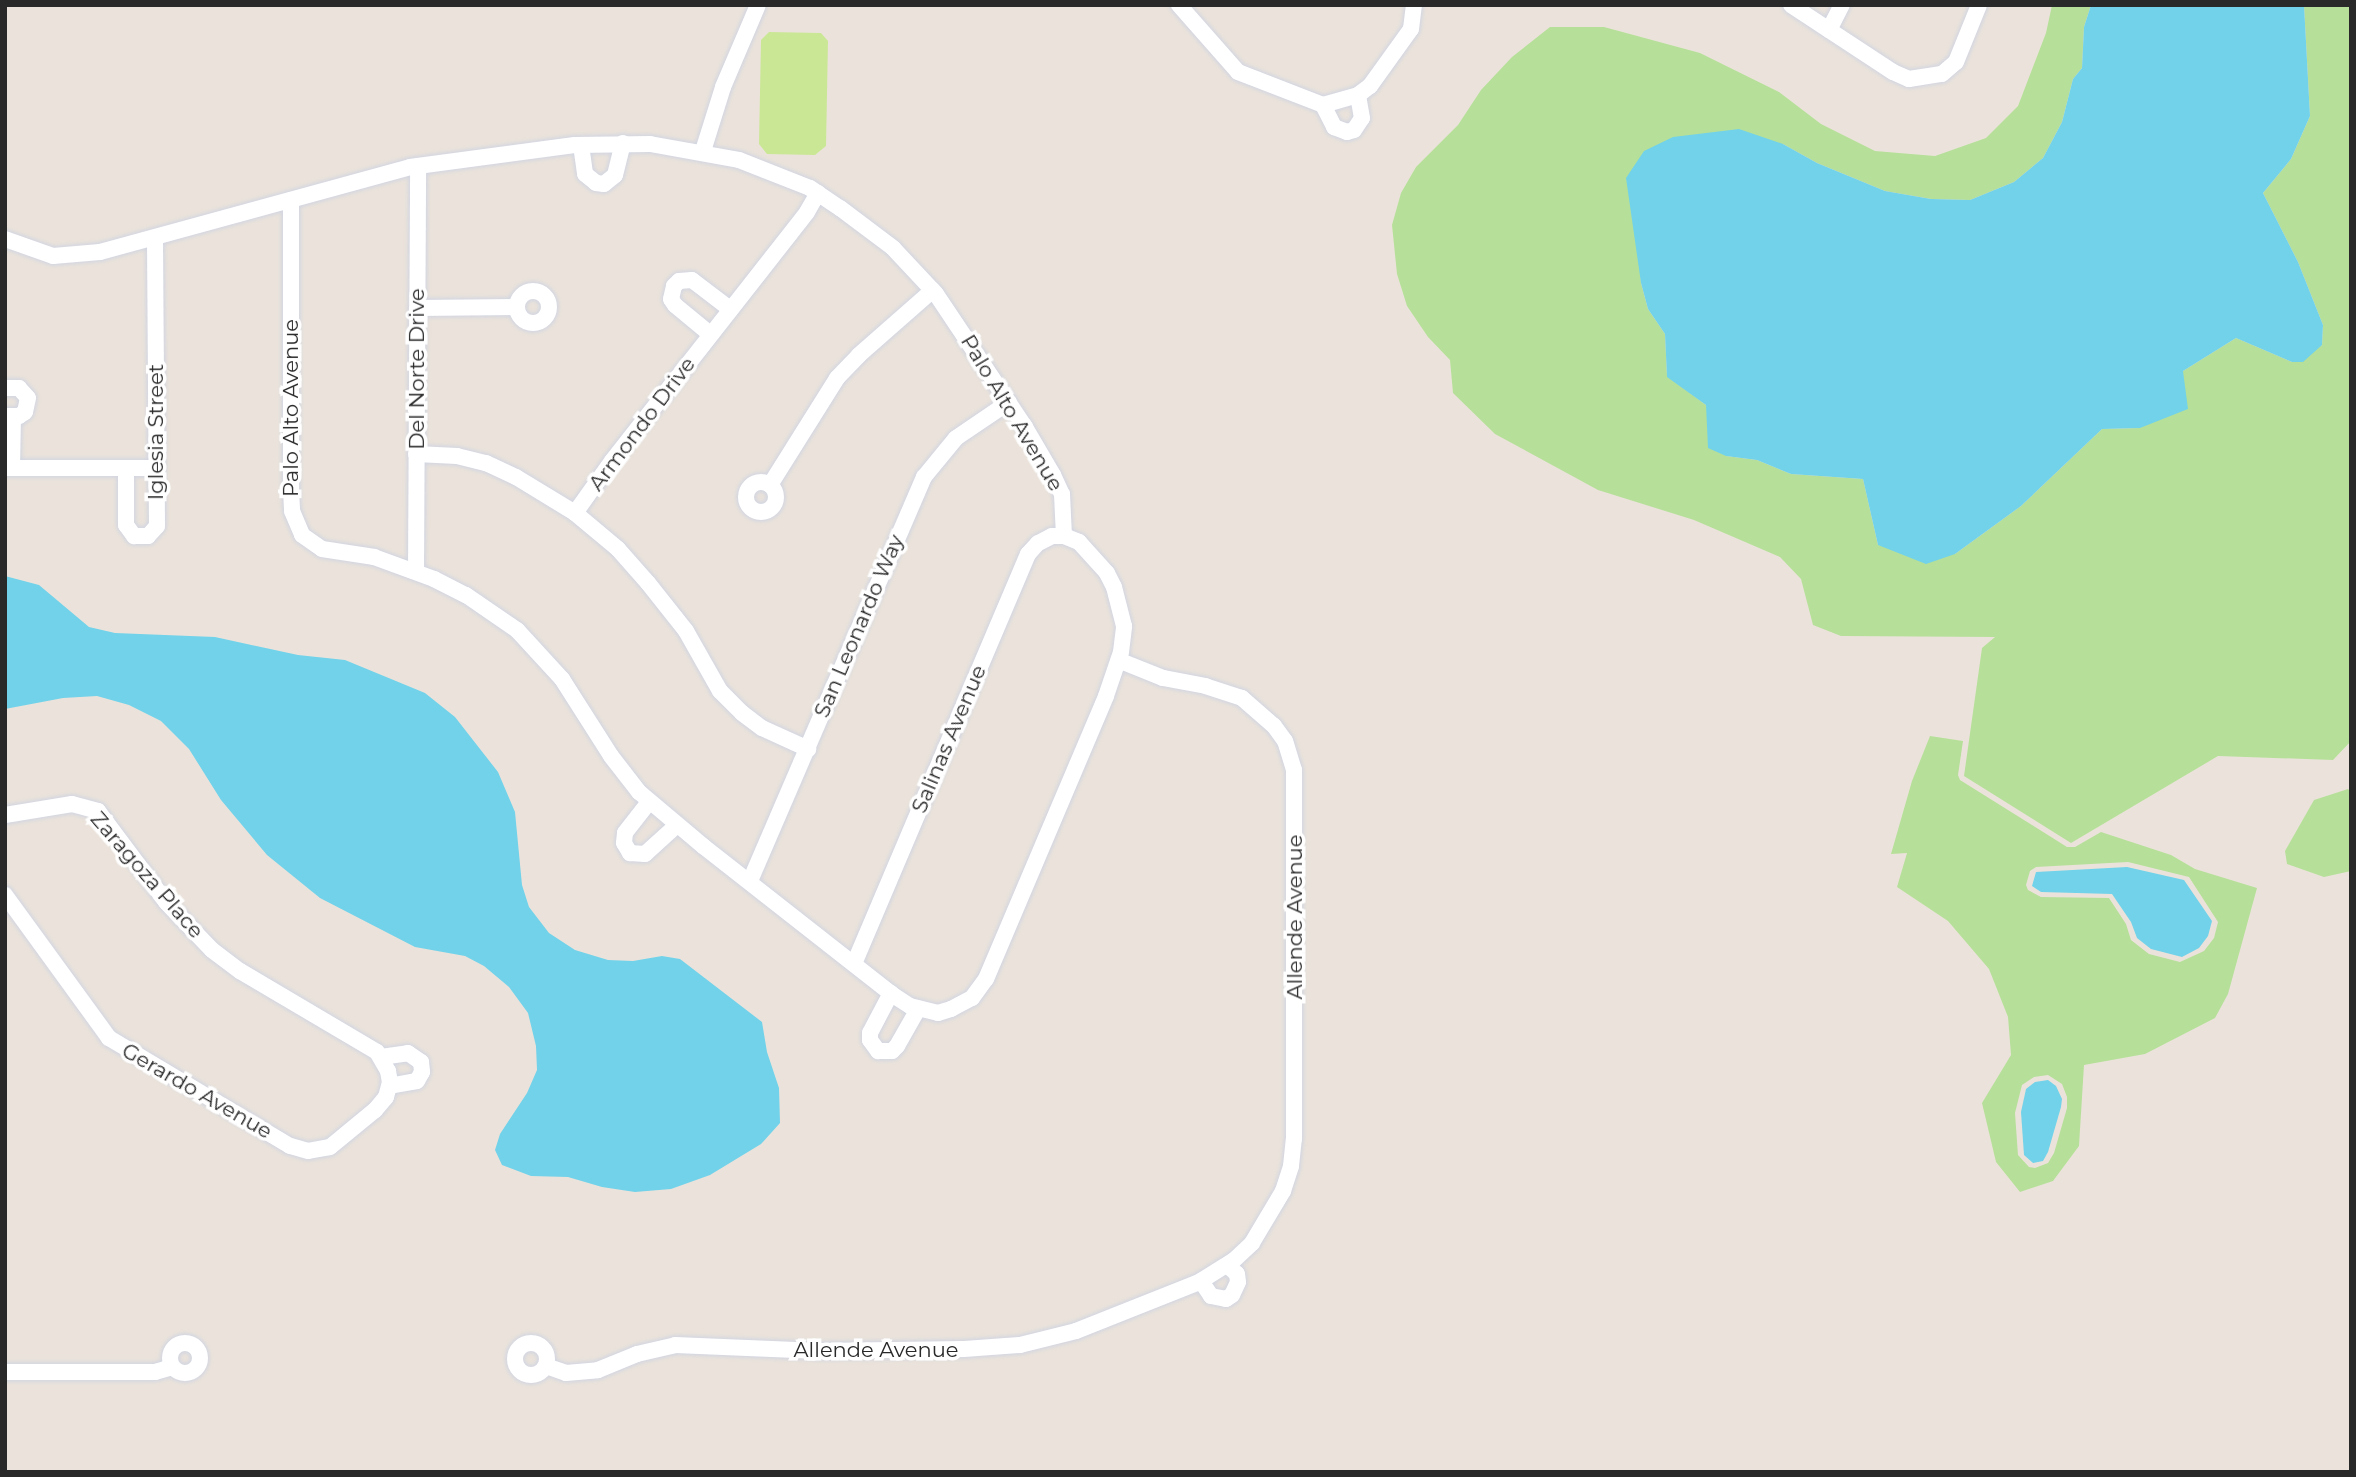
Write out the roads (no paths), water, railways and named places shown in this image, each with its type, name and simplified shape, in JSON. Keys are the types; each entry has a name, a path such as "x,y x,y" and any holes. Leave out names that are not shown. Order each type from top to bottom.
{"street":[{"path":"703,151 723,87 758,5"},
{"path":"1179,5 1238,72 1323,105 1357,95 1370,86 1402,44 1414,20 1414,5"},
{"path":"1791,5 1893,72 1909,79 1927,79 1942,74 1956,62 1979,5"},
{"path":"1829,30 1842,5"},
{"path":"1323,105 1334,127 1347,132 1354,130 1362,118 1357,95"},
{"path":"581,145 585,174 596,183 604,184 615,175 623,143"},
{"name":"Palo Alto Avenue","path":"5,239 40,253 76,256 155,238 418,166 581,145 623,143 703,151 760,167 818,193 893,248 933,290 1009,402 1062,494 1064,536"},
{"name":"Del Norte Drive","path":"416,571 418,166"},
{"name":"Armondo Drive","path":"575,513 710,334 807,212 818,193"},
{"name":"Palo Alto Avenue","path":"291,200 290,490 296,526 311,544 322,549 374,557 416,571 466,595 494,613 539,652 576,699 623,773 649,802 891,993 918,1009"},
{"name":"Iglesia Street","path":"126,468 126,525 129,531 141,538 148,536 157,526 155,238"},
{"path":"710,334 671,299 678,281 692,280 730,309"},
{"path":"770,485 837,379 867,347 933,290"},
{"path":"417,308 517,307"},
{"path":"5,388 19,388 28,398 25,412 9,417 9,468 156,468"},
{"name":"San Leonardo Way","path":"750,881 924,477 956,438 1009,402"},
{"path":"416,454 457,456 486,463 516,477 575,513 618,550 649,583 686,631 720,691 741,713 762,728 807,749"},
{"name":"Salinas Avenue","path":"854,964 1020,568 1038,543 1052,536 1064,536"},
{"path":"891,993 870,1033 870,1040 878,1051 892,1051 897,1046 918,1009 938,1013 963,1004 972,998 986,979 1118,660 1124,626 1108,573 1079,542 1064,536"},
{"name":"Allende Avenue","path":"546,1366 566,1373 598,1370 637,1354 675,1345 820,1351 964,1349 1020,1345 1076,1331 1200,1281 1227,1265 1252,1242 1267,1220 1291,1166 1294,1139 1294,770 1285,741 1274,726 1242,698 1216,688 1163,677 1118,660"},
{"path":"649,802 625,833 624,843 630,852 645,854 677,825"},
{"name":"Zaragoza Place","path":"5,816 72,804 98,811 170,907 212,950 260,983 369,1045 386,1071"},
{"name":"Gerardo Avenue","path":"5,895 109,1038 290,1146 308,1151 332,1146 384,1101 386,1071"},
{"path":"408,1054 418,1058 422,1068 420,1078 413,1084 386,1071 408,1054"},
{"path":"1200,1281 1211,1296 1226,1299 1232,1295 1238,1282 1237,1274 1227,1265"},
{"path":"5,1372 155,1372 172,1367"}],"water":[{"path":"2091,5 2304,5 2310,116 2291,159 2263,193 2298,262 2323,325 2322,345 2303,362 2292,362 2236,338 2183,371 2188,409 2140,428 2102,429 2021,506 1955,554 1926,564 1878,545 1863,479 1791,474 1757,460 1726,456 1708,448 1706,405 1667,377 1665,334 1648,309 1641,283 1626,178 1644,151 1673,137 1739,129 1783,144 1817,163 1885,191 1931,199 1970,200 2014,182 2043,158 2062,122 2073,79 2082,68 2084,27"},
{"path":"5,576 39,585 89,627 115,633 215,637 298,655 345,660 425,693 455,717 498,772 515,812 522,885 529,907 549,933 575,950 608,960 633,961 662,956 680,959 762,1022 767,1052 779,1088 780,1123 761,1144 710,1175 671,1189 635,1192 602,1187 568,1177 531,1176 502,1165 495,1150 500,1134 527,1093 537,1070 536,1046 528,1013 509,987 484,966 465,956 415,947 320,898 267,855 221,800 189,749 161,721 129,705 97,696 63,698 5,709"},
{"path":"2127,867 2184,880 2212,921 2208,936 2199,948 2182,957 2151,949 2137,938 2131,922 2112,894 2041,892 2032,886 2036,872"},
{"path":"2048,1080 2056,1086 2062,1099 2061,1107 2048,1152 2043,1161 2033,1163 2024,1155 2021,1112 2026,1089 2035,1082"}]}
